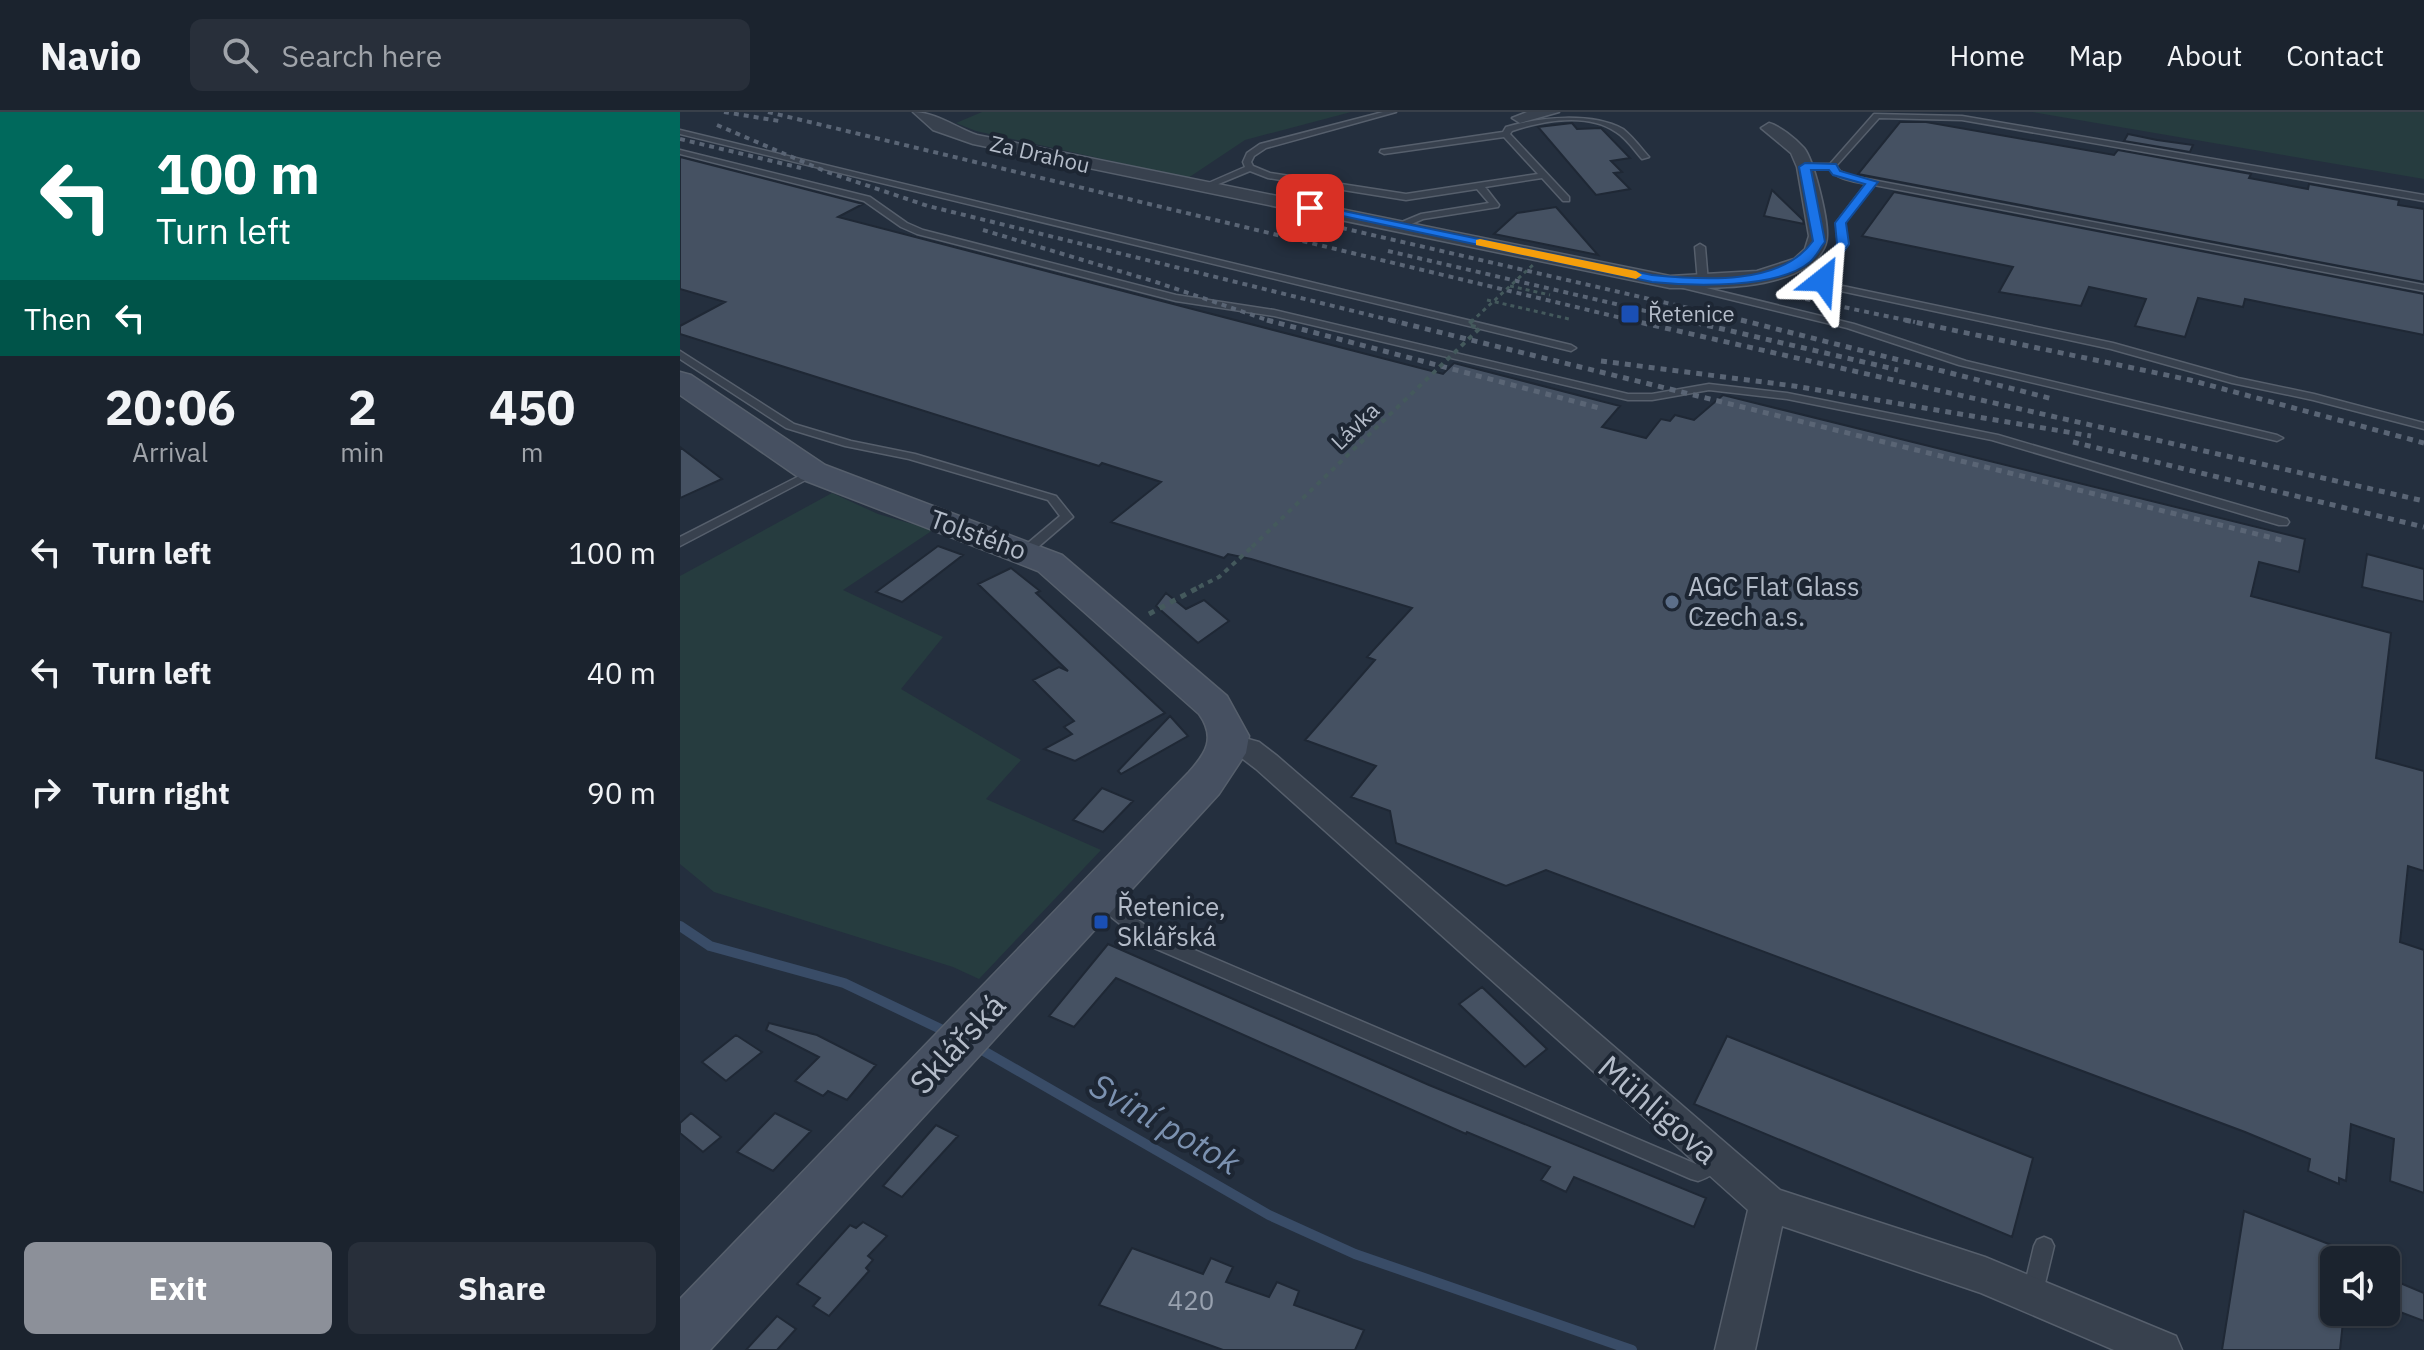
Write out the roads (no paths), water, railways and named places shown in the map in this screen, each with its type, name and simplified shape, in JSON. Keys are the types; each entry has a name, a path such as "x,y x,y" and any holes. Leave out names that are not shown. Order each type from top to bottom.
{"street":[{"name":"Za Drahou","path":"921,112 939,127 973,139 1201,188"},
{"path":"1520,118 1551,112"},
{"path":"1201,188 1670,282 1703,282 1773,274 1797,265 1812,254 1818,236 1805,167 1798,151 1769,128"},
{"name":"Tolstého","path":"680,381 813,472 1026,551 1050,563 1213,705 1230,727 1230,744"},
{"name":"Sklářská","path":"680,1340 1204,783 1230,744"},
{"name":"Mühligova","path":"1230,744 1249,749 1266,762 1715,1161 1768,1204 1985,1276 2162,1350"},
{"path":"1735,1350 1768,1204"}],"lane":[{"path":"1250,168 1250,155 1263,146 1392,112"},
{"path":"1805,167 1832,166 1877,116 1962,118 2424,198"},
{"path":"1506,134 1520,118 1593,119 1617,128 1645,157"},
{"path":"680,132 1571,348"},
{"path":"1384,152 1506,134"},
{"path":"1506,134 1566,199"},
{"path":"680,152 867,199 904,225 920,232 1176,298 1274,313 1628,397 1651,399 1698,387 1721,387 1926,422 2050,453 2283,522"},
{"path":"1832,166 1837,173 1872,182 2424,288"},
{"path":"1201,188 1250,168 1268,175 1406,197 1542,176"},
{"path":"1872,182 1840,223 1843,244 1823,271 1823,280 1830,286 2113,346 2236,381 2314,397 2424,426"},
{"path":"1400,226 1421,217 1495,205 1479,185"},
{"path":"1700,247 1703,282"},
{"path":"1670,282 1850,326 1963,363 2277,438"},
{"path":"680,354 790,426 849,444 911,456 1052,498 1067,517 1026,551"},
{"path":"680,542 813,472"},
{"path":"1093,901 1116,912 1151,939 1698,1173 1715,1161"},
{"path":"2032,1296 2044,1246"}],"waterway":[{"name":"Sviní potok","path":"680,926 710,946 844,983 949,1033"},
{"name":"Sviní potok","path":"975,1046 1269,1215 1355,1254 1632,1350"}],"railway":[{"path":"724,112 779,121"},
{"path":"768,112 1638,322"},
{"path":"717,125 827,172 928,206 1398,322"},
{"path":"680,139 801,168"},
{"path":"1303,219 1748,322"},
{"path":"983,230 1156,282 1268,320"},
{"path":"1388,251 1693,322"},
{"path":"1776,293 1915,322"},
{"path":"1268,320 1603,409"},
{"path":"1268,320 1273,322"},
{"path":"1390,320 2285,541"},
{"path":"1630,320 2424,501"},
{"path":"1684,320 1898,370"},
{"path":"1741,320 1748,322"},
{"path":"1905,320 2190,380 2424,443"},
{"path":"1748,322 2053,399"},
{"path":"1601,361 1794,386 2091,436"},
{"path":"2073,442 2424,527"}],"place":[{"name":"Řetenice","path":"1630,314"},
{"name":"AGC Flat Glass Czech a.s.","path":"1672,602"},
{"name":"Řetenice, Sklářská","path":"1101,922"}]}
